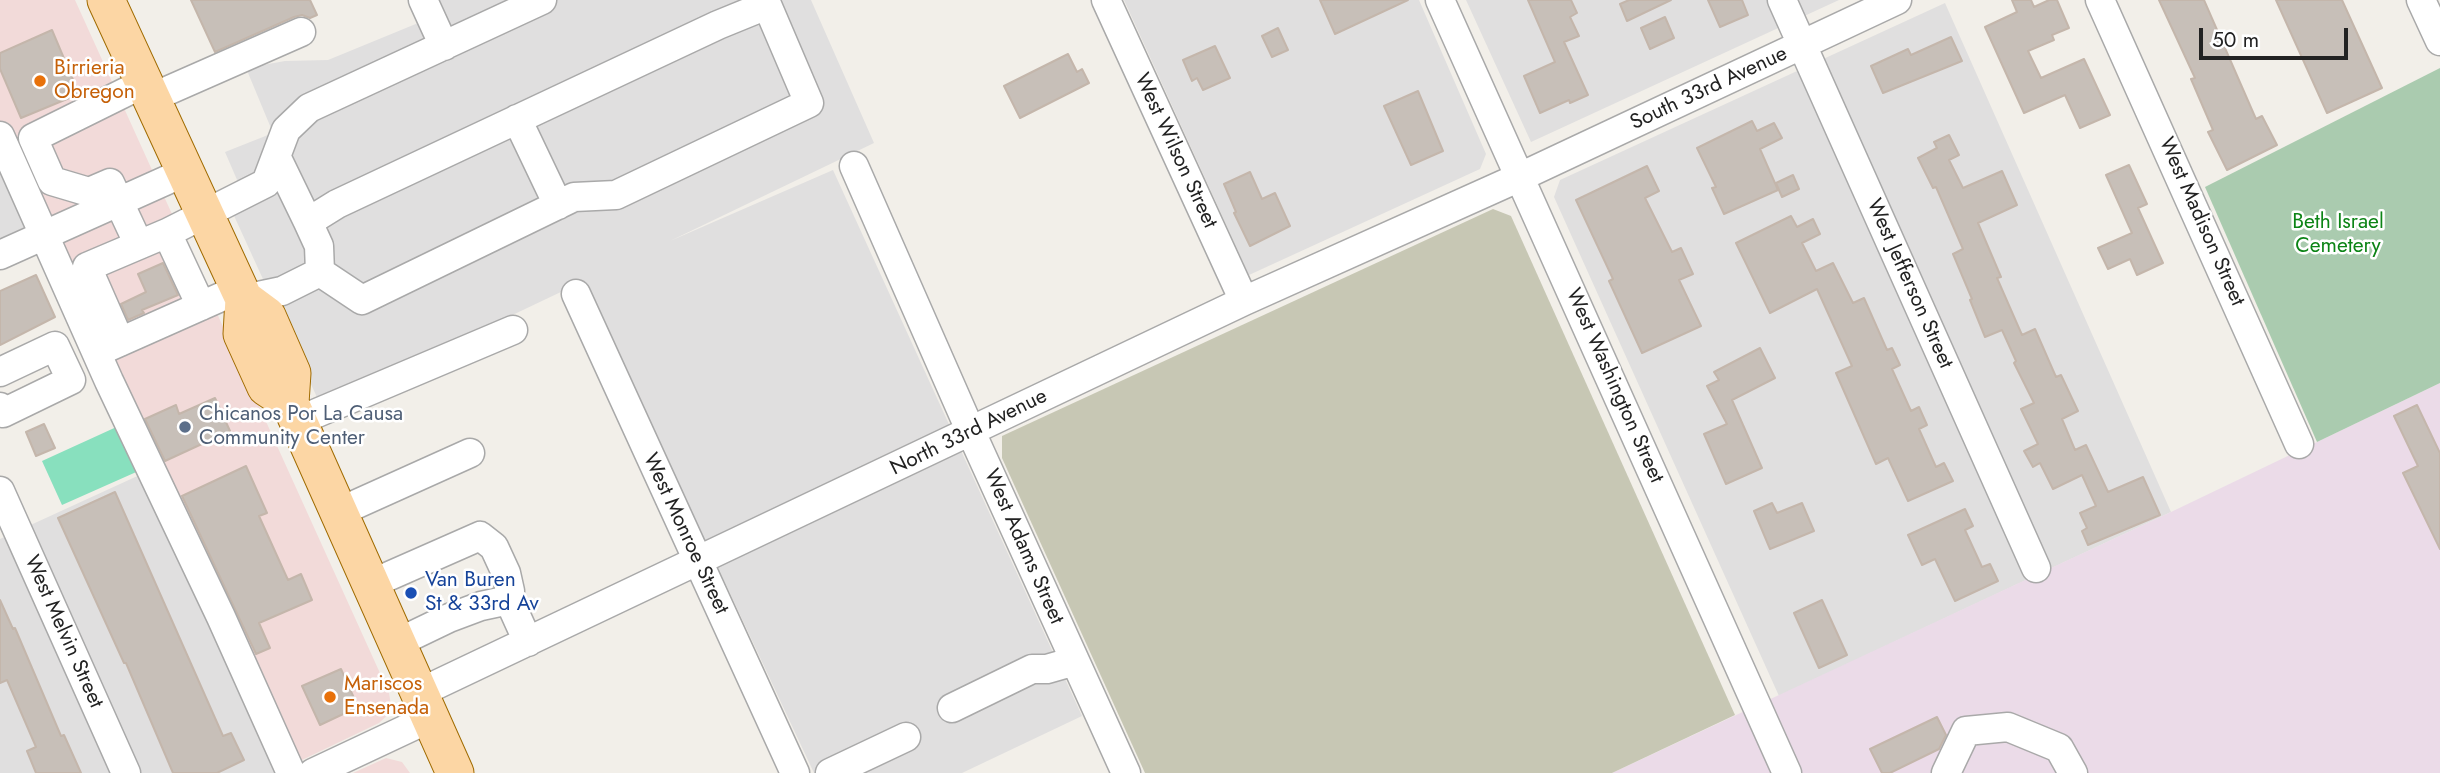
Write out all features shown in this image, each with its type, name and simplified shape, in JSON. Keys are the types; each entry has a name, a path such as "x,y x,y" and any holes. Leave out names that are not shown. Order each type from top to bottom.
{"main road":[{"path":"106,0 241,294 267,316 292,373 294,412 455,773"}],"street":[{"path":"422,0 444,46"},
{"path":"87,267 167,233 266,183 286,130 309,108 542,0"},
{"name":"West Wilson Street","path":"1106,0 1244,301"},
{"name":"West Washington Street","path":"1440,0 1787,773"},
{"name":"West Jefferson Street","path":"1783,0 2036,568"},
{"name":"South 33rd Avenue","path":"1520,177 1897,0"},
{"name":"West Madison Street","path":"2100,0 2299,444"},
{"path":"2421,0 2440,41"},
{"path":"308,222 337,204 766,3 809,103 616,195 574,197 362,300 320,272"},
{"path":"139,245 110,183 89,192 52,180 33,138 301,32"},
{"path":"517,119 558,205"},
{"path":"0,136 56,230 221,617 291,773"},
{"path":"277,158 319,246 320,272"},
{"name":"West Adams Street","path":"854,166 1126,773"},
{"path":"0,256 185,172"},
{"name":"North 33rd Avenue","path":"313,773 528,642 1244,301 1520,177"},
{"path":"56,230 87,267 108,348"},
{"path":"167,233 201,306"},
{"path":"108,348 201,306 241,294 282,291 320,272"},
{"name":"West Monroe Street","path":"576,294 794,773"},
{"path":"294,412 513,330"},
{"path":"0,372 55,346 71,380 3,413 0,407"},
{"path":"338,512 470,453"},
{"name":"West Melvin Street","path":"0,491 126,773"},
{"path":"370,584 480,536 494,547 502,564 510,591 509,600 528,642"},
{"path":"397,643 449,618 481,606 509,600"},
{"path":"952,708 1032,669 1047,669 1075,661"},
{"path":"1946,773 1966,731 2008,727 2059,748 2073,773"},
{"path":"830,773 906,737"}],"shaded area":[{"path":"0,0 75,0 389,693 392,711 379,723 279,771 0,155"},
{"path":"413,0 811,0 874,143 670,241 833,170 1082,716 962,773 814,773 584,281 321,406 225,196 241,189 225,152 273,133 246,68 285,61 328,60 423,21"},
{"path":"1124,0 1419,0 1486,154 1480,169 1249,275"},
{"path":"1466,0 1839,0 1531,142"},
{"path":"1945,3 2171,512 1779,696 1554,197 1560,180"},
{"path":"0,155 31,224 0,239"},
{"path":"1493,209 1511,216 1735,715 1612,773 1145,773 1002,458 1002,436"},
{"path":"2440,383 2440,773 1612,773 2171,512"},
{"path":"144,473 279,771 0,773 0,539"},
{"path":"386,758 402,762 410,773 353,773"}],"green space":[{"name":"Beth Israel Cemetery","path":"2440,68 2440,383 2317,442 2205,187"},
{"path":"123,424 143,469 62,505 42,461"}],"building":[{"path":"191,0 310,0 317,15 310,18 302,15 294,17 215,52"},
{"path":"1320,0 1408,0 1335,34"},
{"path":"1528,0 1571,0 1577,13 1570,17 1579,36 1564,42 1588,95 1540,113 1524,76 1555,62"},
{"path":"1629,0 1671,0 1627,21 1620,4"},
{"path":"1708,0 1742,0 1748,15 1720,27"},
{"path":"2012,0 2031,0 2034,7 2049,0 2057,0 2069,28 2052,35 2054,40 2028,51 2041,78 2084,59 2110,115 2080,128 2065,95 2024,113 1985,27 2017,12"},
{"path":"2159,0 2204,0 2256,119 2262,116 2277,145 2227,170 2208,132 2213,130 2191,79 2195,78"},
{"path":"2276,0 2342,0 2382,88 2327,113"},
{"path":"1665,17 1674,38 1650,49 1641,28"},
{"path":"1278,28 1288,50 1272,57 1262,36"},
{"name":"Birrieria Obregon","path":"52,30 79,94 21,118 0,69 0,53"},
{"path":"1951,37 1962,61 1883,93 1871,66 1908,49 1911,55"},
{"path":"1215,46 1230,78 1203,90 1197,78 1192,81 1183,60"},
{"path":"1068,54 1077,72 1082,69 1089,83 1020,118 1004,86"},
{"path":"1418,91 1443,151 1411,165 1384,106"},
{"path":"1752,121 1757,131 1774,123 1782,138 1760,149 1778,190 1724,214 1712,188 1716,187 1697,148"},
{"path":"1949,135 1959,155 1949,160 1963,188 2002,171 2017,205 1978,223 2001,277 1997,278 2022,335 2035,329 2056,377 2061,375 2078,411 2062,419 2075,450 2086,445 2108,492 2143,477 2160,515 2088,545 2082,531 2087,528 2080,513 2096,506 2082,475 2053,489 2040,463 2033,467 2024,451 2038,444 2021,409 2034,403 2014,363 2016,361 2002,330 1985,337 1953,254 1963,249 1936,187 1933,188 1918,158 1937,148 1934,142"},
{"path":"2129,165 2147,204 2138,208 2163,263 2137,275 2130,259 2108,269 2098,248 2132,233 2106,175"},
{"path":"1647,166 1659,191 1645,198 1672,252 1681,248 1693,274 1679,280 1701,326 1642,353 1609,281 1613,279 1576,200"},
{"path":"1250,172 1262,199 1275,193 1290,226 1250,246 1224,184"},
{"path":"1793,175 1799,189 1782,197 1776,183"},
{"path":"1791,216 1797,227 1813,219 1820,234 1802,243 1816,271 1833,263 1853,303 1864,298 1887,350 1892,348 1900,365 1892,369 1911,411 1919,407 1927,425 1919,429 1936,467 1944,463 1953,481 1908,501 1888,458 1876,464 1836,373 1852,366 1817,289 1770,313 1736,243"},
{"path":"163,263 178,295 142,310 144,313 128,320 121,304 146,292 138,274"},
{"path":"36,275 55,317 0,345 0,291"},
{"path":"1760,348 1775,378 1732,400 1762,468 1726,484 1704,434 1727,424 1707,386 1719,380 1714,372"},
{"name":"Chicanos Por La Causa Community Center","path":"215,398 230,431 165,461 145,419 176,405 179,414"},
{"path":"2417,405 2440,453 2440,549 2403,473 2418,466 2394,416"},
{"path":"44,424 55,448 36,456 26,432"},
{"path":"246,466 267,513 259,516 288,580 301,574 312,600 259,623 270,648 256,654 182,496"},
{"path":"115,492 223,736 231,733 244,760 217,773 173,773 126,663 58,518"},
{"path":"1772,503 1777,513 1802,503 1814,531 1770,549 1754,511"},
{"path":"1965,509 1973,526 1965,530 1982,567 1990,564 1998,581 1955,601 1935,559 1922,565 1908,535"},
{"path":"0,600 13,629 15,628 61,736 64,735 81,773 36,773 27,751 36,747 7,680 0,683"},
{"path":"1822,600 1847,655 1819,668 1794,613"},
{"name":"Mariscos Ensenada","path":"341,669 358,707 320,725 302,686"},
{"path":"1937,717 1946,735 1939,749 1890,773 1882,773 1870,749"}],"place":[{"name":"Birrieria Obregon","path":"40,81"},
{"name":"Chicanos Por La Causa Community Center","path":"185,427"},
{"name":"Van Buren St & 33rd Av","path":"411,593"},
{"name":"Mariscos Ensenada","path":"330,697"}]}
